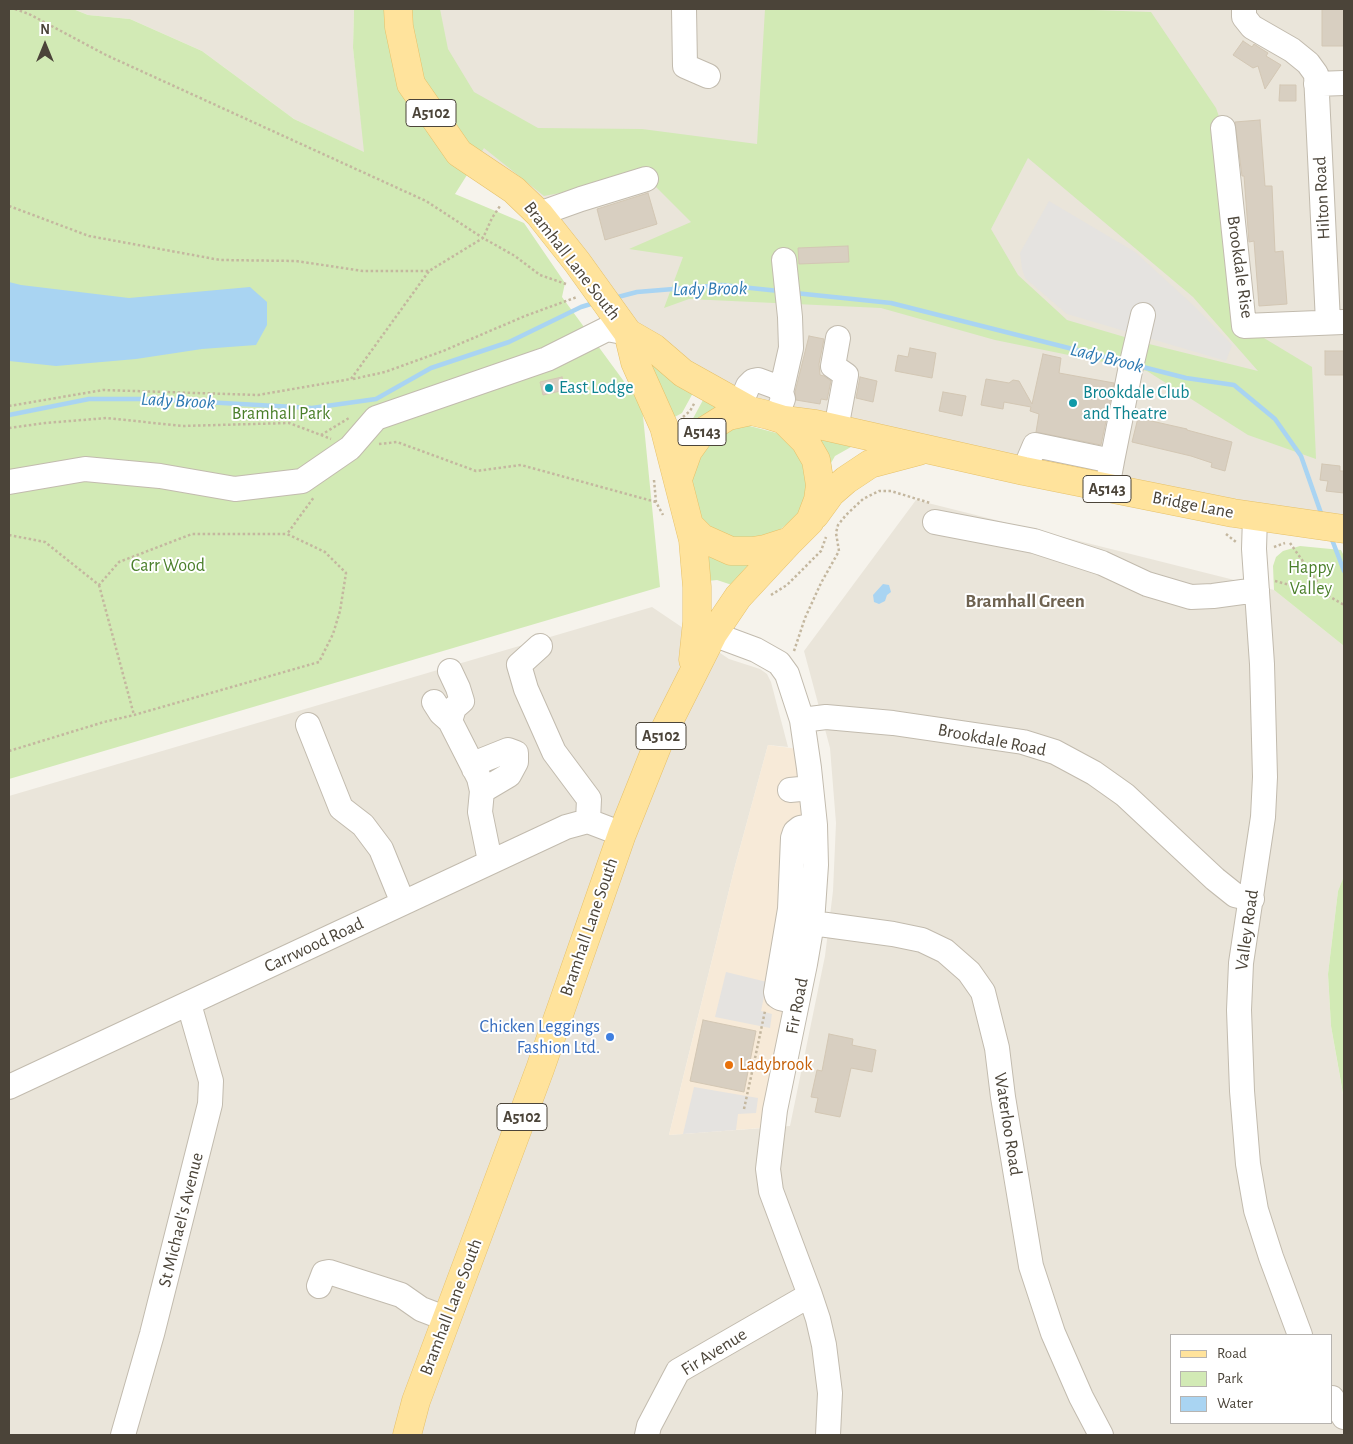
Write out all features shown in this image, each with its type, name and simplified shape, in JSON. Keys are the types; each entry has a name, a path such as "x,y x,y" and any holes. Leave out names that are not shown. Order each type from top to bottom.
{"main road":[{"name":"A5102","path":"398,9 399,27 411,84 459,153 513,189"},
{"name":"Bramhall Lane South","path":"513,189 539,214 577,262 591,290 623,327 654,348 683,373 745,408"},
{"name":"Bramhall Lane South","path":"623,327 635,362 664,427 678,479"},
{"name":"A5143","path":"678,479 688,451 701,433 745,408 781,410 805,441 816,460 820,485 818,500 810,521 790,541 753,552 731,551 702,538 690,526"},
{"name":"Bridge Lane","path":"781,410 815,424 925,450 1108,489 1255,517 1299,532 1344,529"},
{"name":"Bridge Lane","path":"810,521 831,493 870,464 925,450"},
{"path":"678,479 682,501 690,526"},
{"name":"Bramhall Lane South","path":"407,1435 416,1401 540,1069 622,834 660,739 691,676 705,628 697,587 690,526"},
{"name":"Bramhall Lane South","path":"705,628 738,597 790,541"}],"street":[{"path":"684,9 685,66 708,76"},
{"path":"1244,9 1244,17 1252,27 1292,50 1308,63 1316,79 1344,84"},
{"name":"Hilton Road","path":"1316,79 1336,322"},
{"name":"Brookdale Rise","path":"1223,128 1244,326 1336,322"},
{"path":"539,214 581,199 646,180"},
{"path":"781,410 791,348 784,260"},
{"path":"1108,489 1130,370 1141,326"},
{"path":"9,482 86,469 160,476 235,489 302,481 350,448 376,418 547,359 607,329 623,327"},
{"path":"836,429 846,375 833,366 838,338"},
{"path":"1024,471 1036,445 1112,461"},
{"name":"Valley Road","path":"1255,517 1253,533 1265,586 1262,664 1266,777 1264,817 1241,963 1239,1010 1242,1091 1248,1164 1262,1231 1300,1334"},
{"path":"935,522 1034,541 1102,563 1147,584 1191,597 1213,596 1265,586"},
{"name":"Fir Road","path":"705,628 756,650 779,663 787,674 802,720 801,789 815,825 816,865 812,923 775,1110 768,1169 770,1191 818,1319 828,1370 830,1393 828,1435"},
{"path":"540,646 519,665 526,689 554,752 589,799 588,821 622,834"},
{"path":"450,671 458,688 478,780 480,812 490,861"},
{"path":"434,702 441,714 461,701"},
{"name":"Brookdale Road","path":"802,720 826,717 893,723 1023,742 1055,752 1094,773 1125,795 1215,879 1235,895 1252,899"},
{"path":"308,725 341,808 363,825 381,849 403,903"},
{"name":"Carrwood Road","path":"9,1086 189,1004 490,861 566,827 588,821"},
{"path":"797,1002 780,998 776,996 776,992 790,909 793,838 795,832 800,828 815,825"},
{"name":"Waterloo Road","path":"812,923 893,934 922,940 945,951 969,972 983,992 997,1048 1003,1097 1031,1266 1053,1333 1081,1397 1101,1435"},
{"name":"St Michael's Avenue","path":"123,1435 152,1334 210,1104 211,1081 189,1004"},
{"path":"319,1286 324,1273 329,1272 401,1296 421,1309 447,1319"},
{"name":"Fir Avenue","path":"647,1435 649,1426 678,1371 810,1295"},
{"path":"1333,1400 1344,1417"}],"path":[{"path":"15,9 29,14 106,55 426,201 483,238 515,256 540,275 591,290"},
{"path":"352,379 428,271 483,238 492,218 513,189"},
{"path":"9,206 89,236 220,260 296,261 363,271 428,271"},
{"path":"9,406 103,390 258,395 352,379 385,372 443,351 525,316 574,299 591,290"},
{"path":"9,428 107,418 182,426 289,423 321,434 352,416"},
{"path":"350,448 397,442 476,471 521,465 656,502"},
{"path":"787,674 805,618 821,583 839,551 836,533 838,524 846,515 870,494 878,491 891,491 938,506 935,522"},
{"path":"287,534 316,495"},
{"path":"1269,548 1299,532"},
{"path":"9,751 104,722 319,662 333,634 340,611 346,573 325,552 287,534 192,534 119,562 99,585"},
{"path":"9,535 46,542 99,585 134,715"},
{"path":"1296,553 1327,595"},
{"path":"1265,586 1327,595 1344,605"},
{"path":"744,1109 765,1009"},
{"path":"750,1062 754,1063"}],"shaded area":[{"path":"73,9 354,9 353,48 365,153 294,119 202,51 130,19 88,15"},
{"path":"398,9 1344,9 1344,529 751,411 671,350 629,315 459,153"},
{"path":"1049,201 1135,252 1195,307 1232,345 1226,361 1067,314 1025,278 1020,253"},
{"path":"916,500 1274,590 1344,646 1344,876 1338,891 1328,974 1331,1026 1344,1100 1344,1435 9,1435 9,796 652,607 729,659 760,669 767,674 771,682 788,747 768,745 735,866 669,1135 790,1126 825,956 833,891 836,823 830,748 804,651"},
{"path":"768,745 798,749 808,845 799,950 761,1128 669,1135 735,866"},
{"path":"726,972 767,982 761,1011 772,1014 770,1028 715,1017"},
{"path":"694,1087 758,1098 756,1113 738,1114 736,1130 683,1134"}],"green space":[{"name":"Bramhall Park","path":"9,9 73,9 88,15 130,19 202,51 294,119 364,152 353,48 354,9 440,9 448,49 474,92 538,128 642,129 757,144 765,9 1065,9 1151,12 1216,108 1223,128 1244,326 1312,367 1316,459 1248,435 1147,371 995,340 881,308 689,299 664,308 683,257 629,249 691,222 646,177 544,196 484,148 455,194 524,223 565,283 562,297 642,406 660,587 9,779","holes":["1028,158 1193,297 1258,371 1145,343 1067,320 1018,275 991,229"]},
{"path":"653,358 694,391 682,413 671,419 642,365"},
{"path":"703,400 725,406 679,444 673,435 690,424"},
{"path":"742,424 784,435 797,446 809,475 803,509 795,518 769,538 745,546 702,528 688,490 697,445"},
{"path":"813,435 852,442 851,447 835,456 831,463 833,478"},
{"name":"Happy Valley","path":"1300,546 1341,550 1344,556 1344,646 1274,590 1273,566 1276,557 1283,551"},
{"path":"705,553 760,560 732,585 717,580 708,581"},
{"path":"1344,876 1344,1099 1331,1026 1328,974 1338,891"}],"water":[{"path":"9,282 129,298 250,287 267,302 267,325 256,345 202,349 136,359 56,366 9,361"},
{"path":"883,584 889,585 891,592 887,595 885,601 879,604 874,602 873,595"}],"building":[{"path":"1322,9 1344,9 1344,46 1322,46"},
{"path":"1243,41 1252,47 1254,44 1268,53 1266,56 1281,65 1265,89 1258,66 1253,68 1233,55"},
{"path":"1280,85 1296,85 1296,101 1279,101"},
{"path":"1260,120 1265,186 1272,186 1275,252 1283,251 1287,304 1259,306 1254,241 1249,242 1244,176 1242,176 1235,122"},
{"path":"648,193 657,224 605,240 597,209"},
{"path":"848,246 849,262 799,264 798,248"},
{"path":"809,336 824,339 819,364 820,375 831,381 827,400 821,399 820,404 796,400 795,392"},
{"path":"910,348 936,353 932,378 895,371 898,355 908,357"},
{"path":"1325,351 1344,351 1344,375 1325,375"},
{"name":"Brookdale Club and Theatre","path":"1043,354 1061,358 1059,373 1114,383 1101,445 1036,432 1039,414 1030,411 1031,407 1004,402 1003,409 981,405 986,379 1009,383 1013,380 1019,381 1032,404"},
{"path":"562,377 565,390 543,395 540,382"},
{"path":"860,377 877,381 873,402 856,398"},
{"path":"943,392 966,396 962,416 939,411"},
{"path":"1138,418 1232,442 1225,471 1211,467 1212,463 1191,456 1132,442"},
{"path":"1322,464 1340,466 1340,471 1344,471 1344,493 1326,491 1328,481 1320,480"},
{"path":"703,1020 756,1031 744,1092 690,1081"},
{"path":"829,1034 853,1039 852,1045 876,1050 872,1072 851,1068 840,1117 815,1112 818,1098 811,1097 817,1070 822,1071"}],"waterway":[{"name":"Lady Brook","path":"614,298 637,292 722,285 779,291"},
{"name":"Lady Brook","path":"795,293 891,303 1124,362"},
{"name":"Lady Brook","path":"9,415 89,399 151,399 312,408 376,399 431,368 509,342 581,307 594,303"},
{"name":"Lady Brook","path":"1139,366 1186,378 1234,385 1275,419 1301,456 1322,516"},
{"name":"Lady Brook","path":"1331,537 1344,571"}],"place":[{"name":"East Lodge","path":"549,388"},
{"name":"Brookdale Club and Theatre","path":"1073,403"},
{"name":"Chicken Leggings Fashion Ltd.","path":"610,1037"},
{"name":"Ladybrook","path":"729,1065"}],"district":[{"name":"Bramhall Green","path":"1025,601"}],"park label":[{"name":"Carr Wood","path":"168,566"}]}
